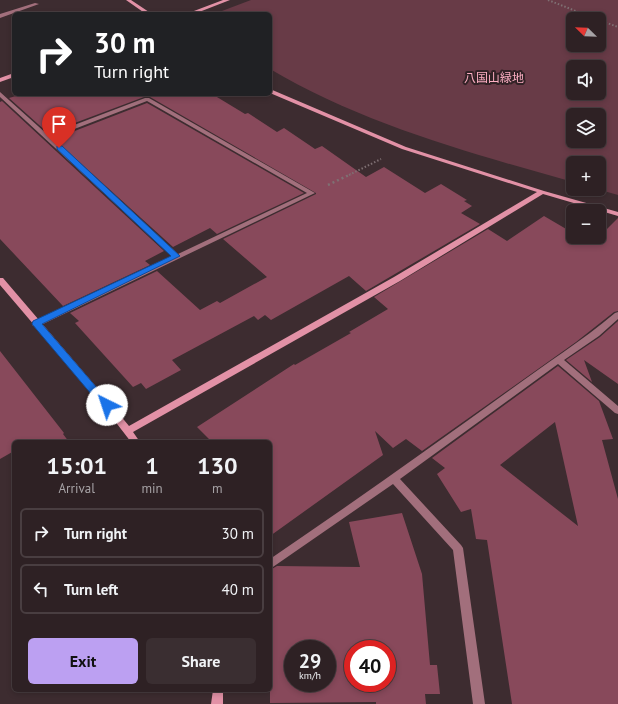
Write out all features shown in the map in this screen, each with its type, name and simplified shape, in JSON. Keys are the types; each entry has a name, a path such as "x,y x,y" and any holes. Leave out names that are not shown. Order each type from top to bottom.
{"street":[{"path":"14,12 38,5 32,0"},
{"path":"128,0 146,12"},
{"path":"194,12 228,0"},
{"path":"0,16 12,13"},
{"path":"0,80 12,76"},
{"path":"272,92 404,148 542,192 618,214"},
{"path":"0,94 176,256"},
{"path":"48,137 147,99 312,193"},
{"path":"128,431 397,279 542,192"},
{"path":"36,324 176,256 312,193"},
{"path":"0,280 135,440"},
{"path":"272,564 394,479 596,334 618,315"},
{"path":"558,360 618,411"},
{"path":"394,479 458,548 480,704"},
{"path":"217,704 218,692"}],"path":[{"path":"548,0 577,12"},
{"path":"606,23 618,27"},
{"path":"312,193 382,159"}],"green space":[{"name":"八国山緑地","path":"251,0 618,0 618,195 606,192 606,156 566,156 566,180 456,148 342,106 272,70 272,12 219,12"}],"building":[{"path":"16,96 215,96 245,114 248,113 277,132 284,128 315,149 322,146 366,177 384,167 425,193 441,184 467,200 464,201 472,206 461,213 480,224 366,291 349,276 271,320 265,315 258,320 254,316 172,360 181,370 146,389 141,383 133,387 75,323 79,321 70,313 157,271 200,310 217,301 220,303 267,277 223,239 316,193 150,97 144,97 48,133 9,98"},
{"path":"2,101 164,251 145,261 150,265 63,306 0,239 0,102"},
{"path":"147,103 304,193 217,234 210,228 173,247 54,139"},
{"path":"544,216 566,229 566,244 606,244 606,230 618,218 618,311 614,312 576,342 422,451 406,439 393,448 375,431 383,455 272,535 272,440 210,440 197,427 294,364 295,365 351,333 349,332 388,309 374,297 488,229 507,241"},
{"path":"618,321 618,384 584,360 592,382 566,360 600,337"},
{"path":"0,351 64,433 63,434 68,440 12,440 12,452 0,459"},
{"path":"558,366 599,401 613,439 602,440 618,499 618,704 512,704 487,540 476,539 471,509 461,512 437,474 445,468 432,458","holes":["555,422 578,526 500,465"]},
{"path":"402,513 422,574 430,665 437,665 440,694 425,694 426,704 376,704 376,702 270,703 270,692 272,692 272,569 277,566 360,567 349,522"}],"route":[{"path":"59,148 176,256 36,324 107,405"}]}
